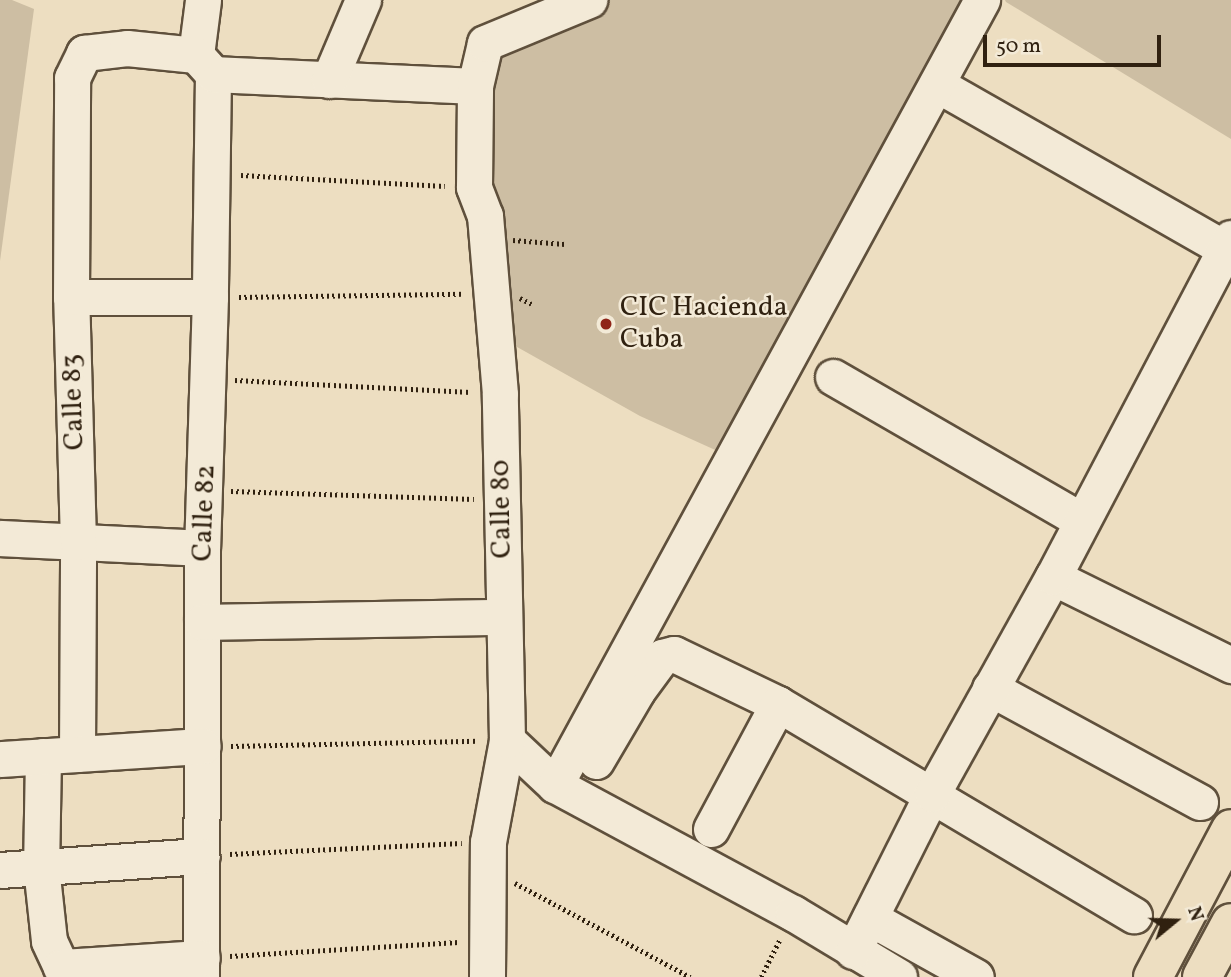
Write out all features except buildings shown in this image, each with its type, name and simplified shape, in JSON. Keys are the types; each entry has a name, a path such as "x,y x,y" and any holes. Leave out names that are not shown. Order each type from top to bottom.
{"main road":[{"path":"1153,977 1231,829"},
{"path":"1202,977 1228,936"}],"street":[{"name":"Calle 82","path":"202,968 202,548 206,490 213,174 203,0"},
{"path":"329,80 363,0"},
{"name":"Calle 80","path":"487,977 488,855 507,740 500,394 488,238 485,216 474,187 475,86 485,43 589,0"},
{"path":"555,785 982,0"},
{"name":"Calle 83","path":"77,754 78,542 71,297 72,78 84,53 127,48 205,64"},
{"path":"205,64 329,80 475,86"},
{"path":"853,951 932,794 1053,577 1228,244 952,93"},
{"path":"71,297 211,297"},
{"path":"834,377 1081,520"},
{"path":"0,538 202,548"},
{"path":"1053,577 1231,665"},
{"path":"202,622 503,617"},
{"path":"596,761 637,691 662,657 674,654 778,704 1134,915"},
{"path":"990,688 1200,802"},
{"path":"711,830 778,704"},
{"path":"507,740 555,785 793,913 899,977"},
{"path":"0,759 203,746"},
{"path":"43,756 41,867 49,941 63,972 202,968"},
{"path":"0,870 202,856"},
{"path":"870,918 976,977"}],"path":[{"path":"213,174 474,187"},
{"path":"488,238 565,244"},
{"path":"211,297 493,294"},
{"path":"208,379 500,394"},
{"path":"206,490 503,500"},
{"path":"203,746 507,740"},
{"path":"202,856 488,855 690,977"},
{"path":"761,977 793,913"},
{"path":"202,968 488,940"}],"shaded area":[{"path":"0,0 12,0 34,9 0,261"},
{"path":"588,0 982,0 733,458 640,416 510,343 475,86 485,43"},
{"path":"1005,0 1231,0 1231,139 1006,2"}],"place":[{"name":"CIC Hacienda Cuba","path":"606,324"}]}
